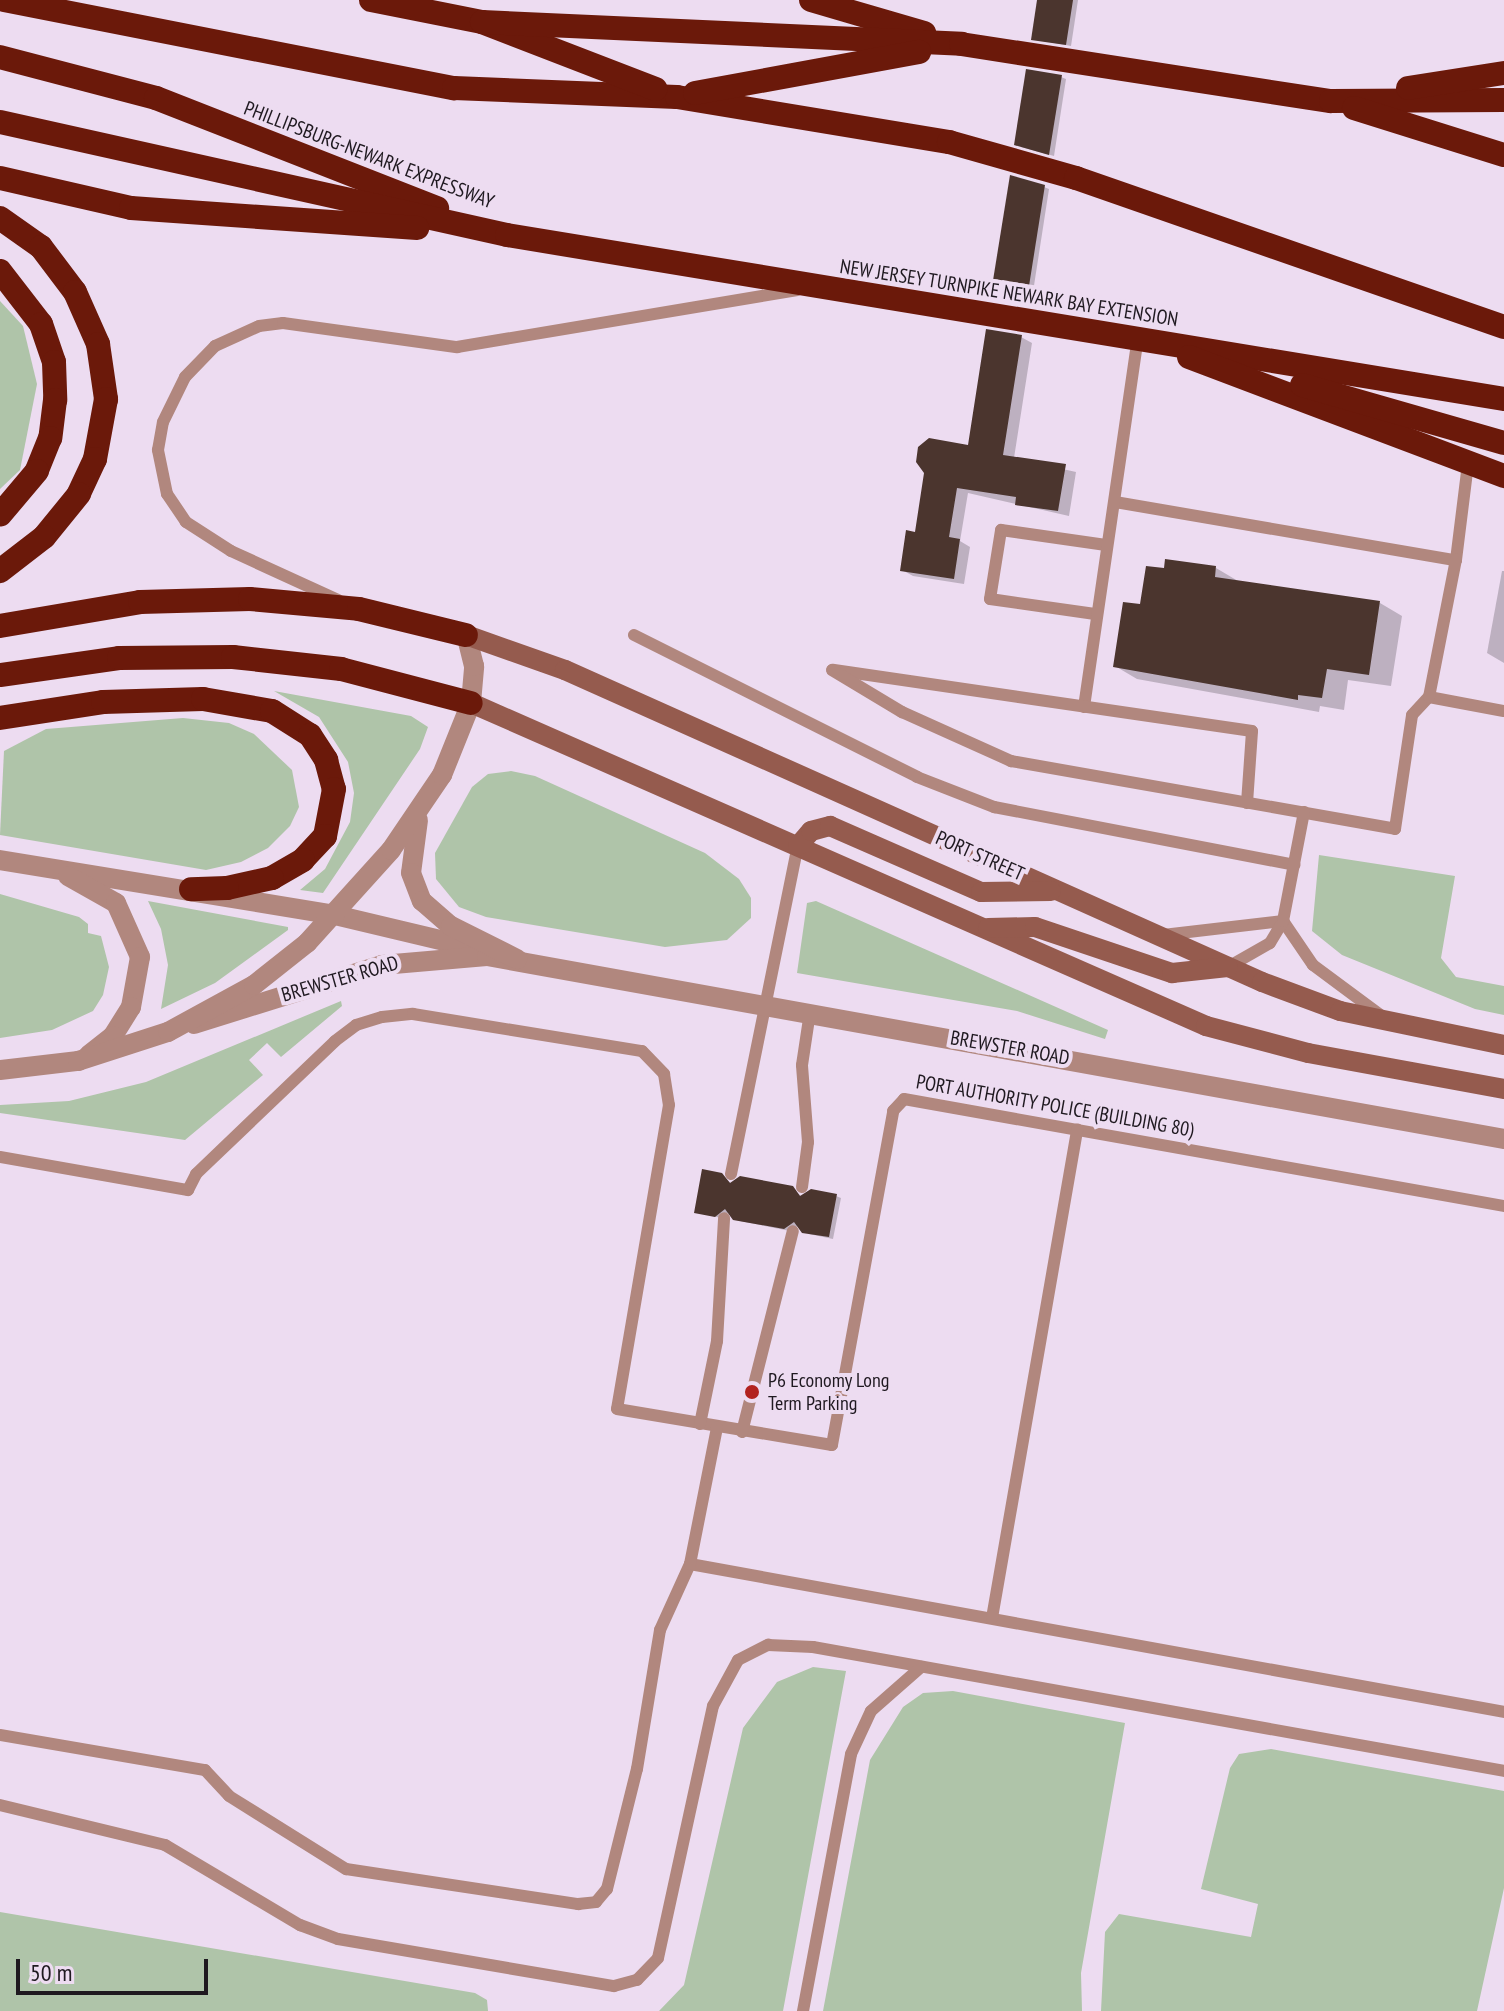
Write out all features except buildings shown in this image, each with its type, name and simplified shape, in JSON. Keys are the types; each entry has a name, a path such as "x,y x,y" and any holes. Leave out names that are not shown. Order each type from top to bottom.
{"highway":[{"path":"4,0 454,88 677,97 893,131 1029,162 1504,327"},
{"path":"371,0 482,22 961,44 1331,101 1504,155"},
{"path":"811,0 961,44"},
{"path":"482,22 677,97 961,44"},
{"name":"PHILLIPSBURG-NEWARK EXPRESSWAY","path":"0,57 156,98 507,235"},
{"path":"1331,101 1504,73"},
{"path":"1331,101 1504,100"},
{"path":"0,122 507,235"},
{"name":"PHILLIPSBURG-NEWARK EXPRESSWAY","path":"0,178 131,208 507,235"},
{"path":"0,218 47,254 75,292 98,344 106,399 95,459 79,494 31,550 0,571"},
{"name":"NEW JERSEY TURNPIKE NEWARK BAY EXTENSION","path":"507,235 1504,399"},
{"path":"0,271 41,324 55,381 54,419 44,455 26,487 0,515"},
{"path":"1138,338 1504,443"},
{"path":"1138,338 1504,476"},
{"path":"0,626 166,601 250,599 359,609 466,635"},
{"path":"0,675 119,658 233,657 341,669 471,703"},
{"path":"0,718 103,702 203,699 264,709 299,725 320,748 332,774 334,803 325,836 303,860 272,878 235,887 191,889"}],"main road":[{"name":"PORT STREET","path":"466,635 565,670 1228,967 1327,1006 1394,1024 1504,1045"},
{"path":"471,703 981,928 1228,1033 1504,1089"},
{"path":"798,846 811,831 830,826 981,892 1058,890"},
{"path":"981,928 1035,927 1172,973 1228,967"}],"street":[{"name":"BREWSTER ROAD","path":"168,1032 254,985 335,915 419,812 452,754 471,703 474,666 466,635"},
{"path":"419,812 411,873 422,901 459,932 517,959"},
{"name":"BREWSTER ROAD","path":"0,860 34,863 335,915 517,959 1504,1139"},
{"path":"34,863 92,886 116,903 137,942 140,973 131,1007 113,1036 78,1061"},
{"name":"BREWSTER ROAD","path":"0,1070 78,1061 382,965 459,955 517,959"}],"lane":[{"path":"359,609 231,551 176,511 160,471 163,422 185,377 215,346 259,326 283,323 457,347 819,286"},
{"path":"1084,707 1095,614 1115,502 1138,338"},
{"path":"1247,803 1252,731 832,670 902,712 1011,761 1247,803 1304,812 1395,829 1412,715 1429,697 1456,560 1468,464"},
{"path":"1115,502 1456,560"},
{"path":"1095,614 990,599 1001,530 1106,545"},
{"path":"634,635 917,777 994,807 1294,865"},
{"path":"1429,697 1504,711"},
{"path":"1228,967 1270,943 1283,921 1304,812"},
{"path":"731,1174 798,846"},
{"path":"1157,935 1283,921"},
{"path":"1283,921 1313,965 1394,1024"},
{"path":"802,1187 808,1142 802,1065 810,1012"},
{"path":"0,1157 188,1190 196,1174 335,1041 356,1025 382,1017 413,1014 642,1051 664,1074 669,1105 617,1409 742,1432 793,1231"},
{"name":"PORT AUTHORITY POLICE (BUILDING 80)","path":"742,1432 832,1445 895,1106 909,1099 1504,1206"},
{"path":"992,1618 1077,1129"},
{"path":"700,1424 717,1341 724,1218"},
{"path":"0,1735 205,1770 229,1796 346,1869 578,1904 596,1902 607,1889 637,1769 660,1630 690,1564 717,1428"},
{"path":"690,1564 1504,1712"},
{"path":"0,1805 165,1845 300,1925 338,1939 586,1984 625,1984 645,1975 658,1958 713,1706 738,1660 768,1645 797,1645 1504,1771"},
{"path":"803,2011 851,1754 871,1711 921,1667"}],"green space":[{"path":"0,301 23,326 37,384 20,470 0,489"},
{"path":"274,691 411,716 428,727 420,749 323,893 300,890 325,869 350,822 354,793 348,762 319,717"},
{"path":"183,718 229,723 254,734 292,770 299,807 290,826 268,848 241,862 206,870 0,835 4,751 46,729"},
{"path":"511,771 535,776 705,853 739,879 751,898 751,918 727,940 665,947 486,917 459,907 436,879 435,853 472,787 488,774"},
{"path":"1319,855 1455,876 1441,958 1456,977 1504,986 1504,1015 1475,1009 1342,955 1312,931"},
{"path":"0,894 79,917 88,924 88,933 101,936 109,967 103,995 93,1011 52,1030 0,1038"},
{"path":"148,901 288,927 288,930 215,983 161,1009 168,965 161,929"},
{"path":"816,901 1108,1030 1105,1039 1017,1011 797,973 807,903"},
{"path":"341,1001 342,1006 281,1057 267,1043 249,1060 263,1075 185,1140 0,1113 0,1105 69,1101 146,1082"},
{"path":"813,1667 846,1671 783,2011 659,2011 684,1985 743,1728 777,1682"},
{"path":"953,1691 1125,1723 1081,1973 1082,2011 823,2011 870,1760 903,1707 923,1693"},
{"path":"1271,1749 1504,1791 1504,1888 1477,2011 1101,2011 1105,1932 1119,1914 1251,1937 1258,1904 1201,1889 1230,1768 1239,1754"},
{"path":"0,1912 475,1993 487,2000 488,2011 0,2011"}],"place":[{"name":"P6 Economy Long Term Parking","path":"752,1392"}]}
